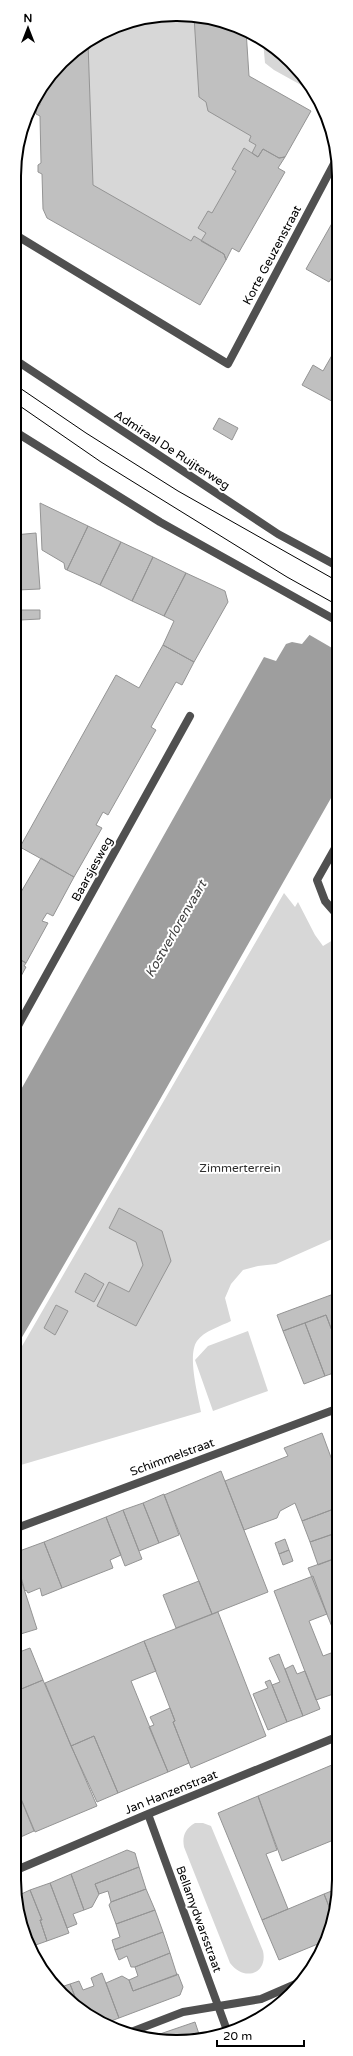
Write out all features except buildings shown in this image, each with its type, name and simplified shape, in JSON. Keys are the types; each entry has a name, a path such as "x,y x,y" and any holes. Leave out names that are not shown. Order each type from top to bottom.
{"street":[{"name":"Korte Geuzenstraat","path":"21,236 228,364 332,167"},
{"name":"Admiraal De Ruijterweg","path":"21,363 278,534 332,563"},
{"path":"21,435 160,522 332,618"},
{"name":"Baarsjesweg","path":"21,1021 190,716"},
{"path":"332,853 317,880 325,901 332,909"},
{"name":"Schimmelstraat","path":"21,1526 332,1410"},
{"name":"Jan Hanzenstraat","path":"21,1868 332,1739"},
{"name":"Bellamydwarsstraat","path":"148,1814 226,2027"},
{"path":"136,2030 183,2012 261,1999 287,1988"}],"green space":[{"path":"166,21 187,21 209,24 266,139 203,263 85,193 80,55 108,37 136,26"},
{"path":"264,47 279,60 303,86 274,70 265,63"},
{"name":"Zimmerterrein","path":"284,893 295,907 298,902 315,935 323,946 332,941 332,1239 276,1264 258,1266 243,1270 231,1284 225,1298 231,1321 204,1334 200,1337 194,1347 194,1375 201,1412 21,1465 21,1348"},
{"path":"248,1331 268,1391 213,1411 195,1360 208,1346"},
{"path":"195,1823 203,1823 211,1826 263,1951 264,1959 262,1965 254,1973 248,1974 242,1972 230,1963 184,1847 183,1839 185,1833"}],"water":[{"name":"Kostverlorenvaart","path":"332,599 332,796 158,1103 21,1339 21,1090 264,657 276,661 286,644 292,642 302,644 316,627"}],"pier":[{"path":"332,596 332,648 308,634"}],"tram line":[{"path":"21,389 86,433 178,491 332,578"},
{"path":"21,407 101,462 287,577 332,602"}]}
